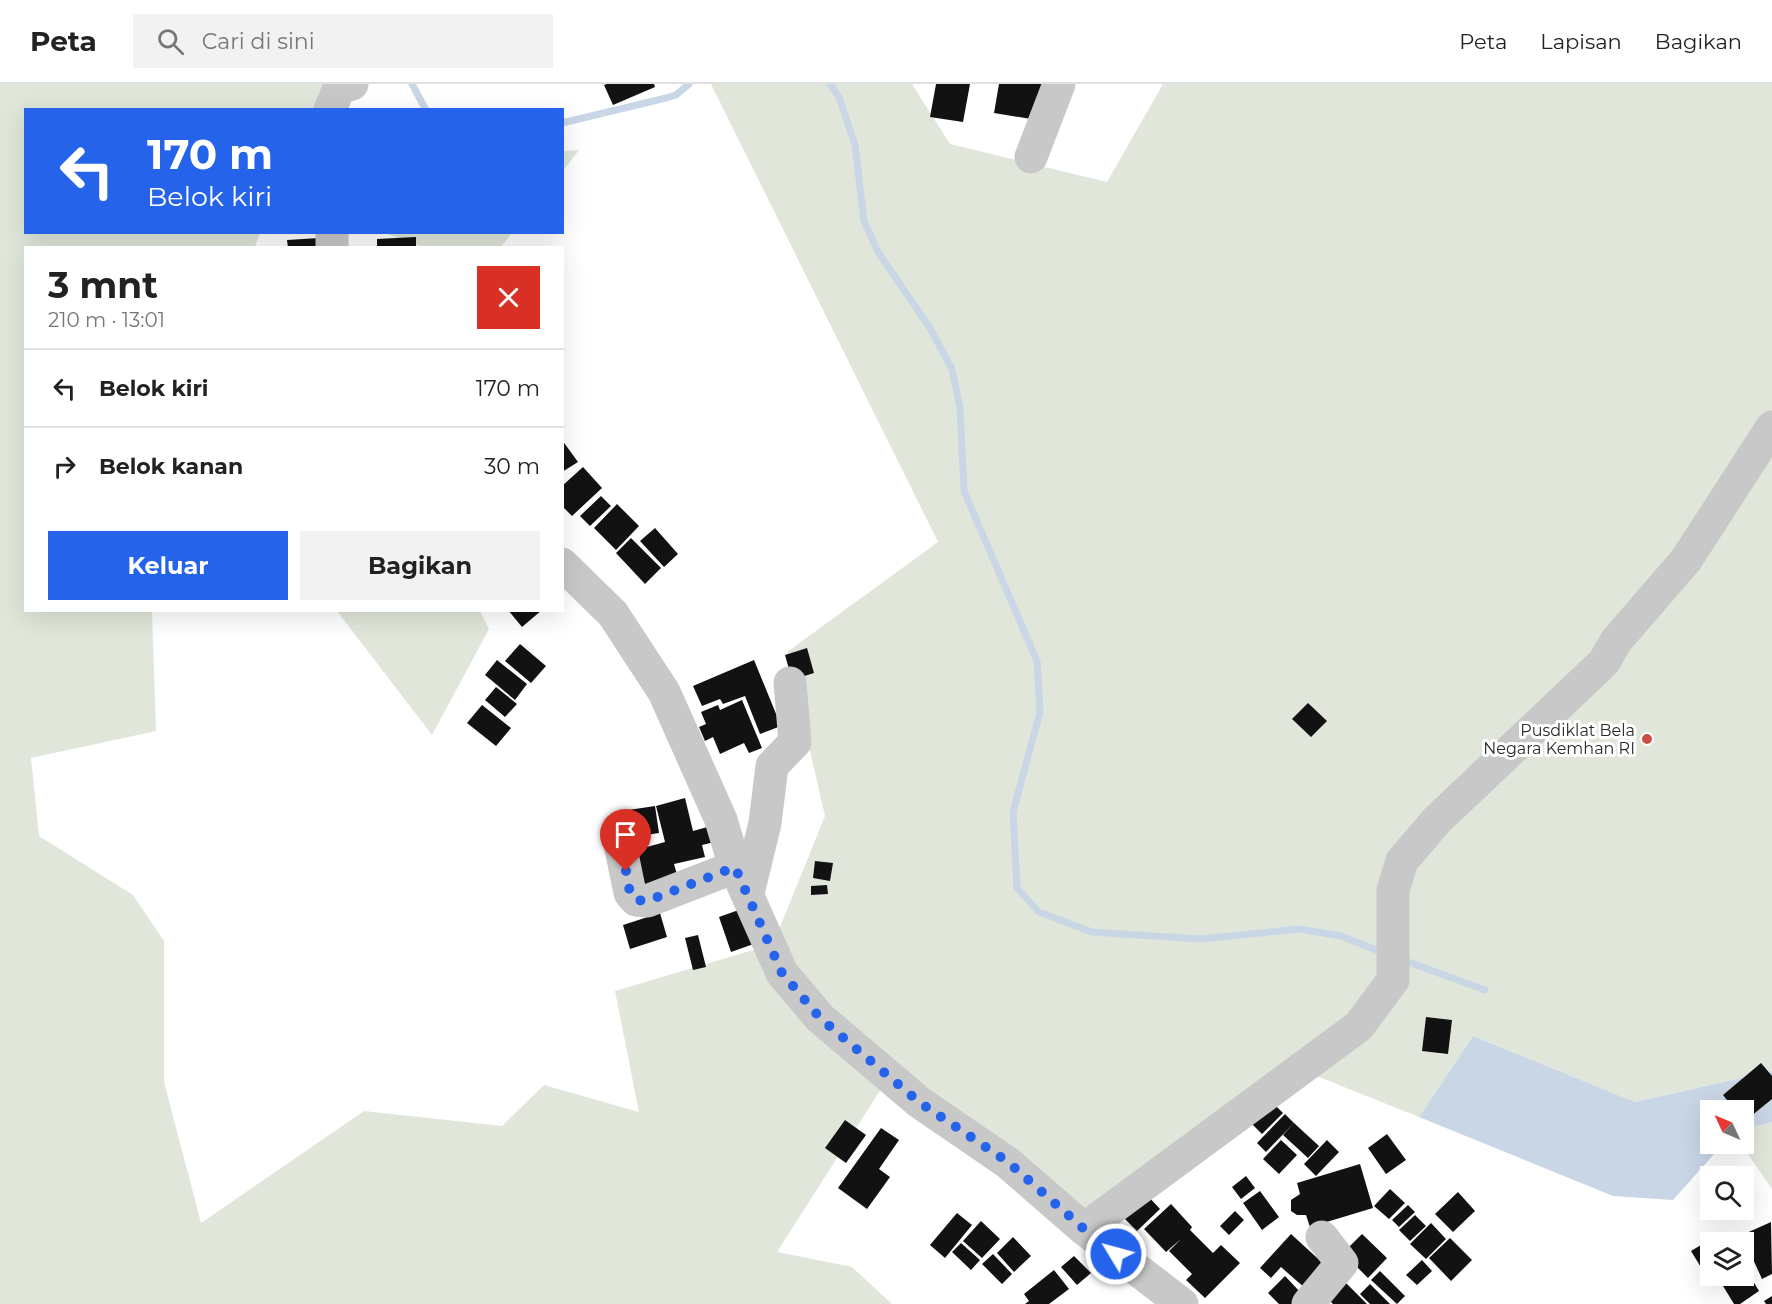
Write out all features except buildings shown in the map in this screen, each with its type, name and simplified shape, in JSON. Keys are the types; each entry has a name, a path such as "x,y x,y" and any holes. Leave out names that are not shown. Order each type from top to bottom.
{"street":[{"path":"331,108 339,88 352,84"},
{"path":"1031,157 1059,84"},
{"path":"1084,1229 1359,1026 1394,980 1393,890 1402,861 1437,820 1604,662 1616,641 1686,560 1772,427"},
{"path":"564,566 613,614 664,692 721,820 742,880 782,973 820,1018 919,1102 1008,1162 1084,1229 1182,1304"},
{"path":"742,880 765,824 772,766 795,742 790,683"},
{"path":"621,849 630,893 636,900 647,901 742,880"},
{"path":"1308,1304 1342,1263 1322,1237"}],"shaded area":[{"path":"0,84 329,84 341,108 24,108 24,234 260,234 255,246 24,246 24,612 152,612 156,731 31,758 39,836 133,895 164,941 164,1082 201,1223 364,1111 502,1126 544,1085 639,1112 615,991 773,944 825,816 787,652 938,542 711,84 912,84 950,144 1107,182 1163,84 1772,84 1772,1071 1635,1102 1473,1036 1419,1117 1314,1075 1086,1213 890,1075 777,1252 852,1267 892,1304 0,1304"},
{"path":"579,150 564,170 564,151"},
{"path":"388,234 511,234 502,246 420,246"},
{"path":"338,612 480,612 489,629 432,735"},
{"path":"1772,1122 1772,1189 1748,1154 1754,1154 1754,1127"}],"water":[{"path":"1473,1036 1635,1102 1772,1071 1772,1122 1754,1127 1754,1100 1700,1100 1700,1154 1714,1154 1703,1166 1700,1166 1700,1170 1673,1200 1613,1196 1419,1117"}],"waterway":[{"path":"412,84 425,108"},
{"path":"564,123 676,95 689,84"},
{"path":"830,84 839,97 855,145 864,221 878,252 930,328 952,369 960,408 964,491 1037,661 1040,712 1013,812 1017,888 1039,912 1092,932 1201,939 1299,929 1341,936 1384,953"},
{"path":"1403,960 1485,990"}],"place":[{"name":"Pusdiklat Bela Negara Kemhan RI","path":"1647,739"}],"route":[{"path":"626,871 630,893 636,900 647,901 735,867 782,973 820,1018 919,1102 1008,1162 1116,1254"}]}
